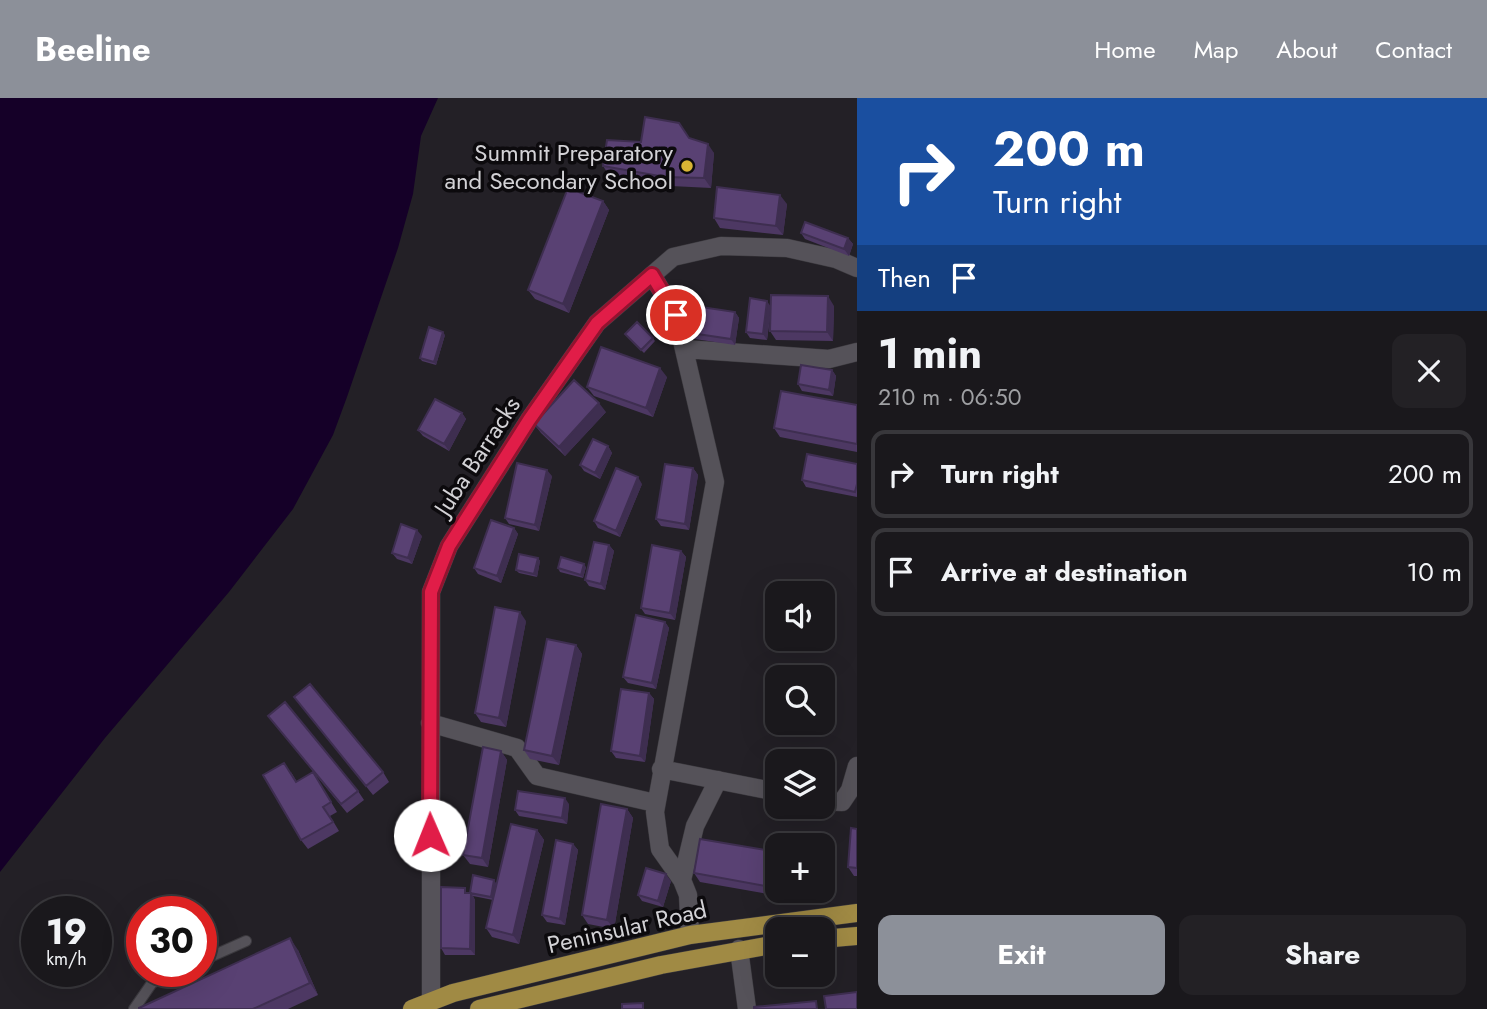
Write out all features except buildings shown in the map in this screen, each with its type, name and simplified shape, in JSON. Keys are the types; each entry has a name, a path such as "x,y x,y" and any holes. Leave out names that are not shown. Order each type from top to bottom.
{"main road":[{"name":"Peninsular Road","path":"412,1009 453,993 690,935 857,914"},
{"path":"835,938 857,936"},
{"name":"Peninsular Road","path":"479,1009 739,949 765,946"}],"street":[{"name":"Juba Barracks","path":"431,1002 431,592 449,546 529,420 597,323 673,257 721,246 787,248 836,259 857,268"},
{"path":"652,275 676,315 715,482 661,769 654,820 660,849 682,880 688,895 690,935"},
{"path":"684,349 829,359 857,352"},
{"path":"430,723 516,748 537,776 655,803"},
{"path":"835,802 842,802 850,790 857,766"},
{"path":"661,769 765,790"},
{"path":"682,880 695,826 718,780"},
{"path":"739,949 747,1009"}],"lane":[{"path":"217,954 246,941"},
{"path":"134,1009 149,987"}],"shaded area":[{"path":"0,98 438,98 421,136 413,194 398,248 347,397 333,435 293,509 229,592 105,738 0,872"}],"place":[{"name":"Summit Preparatory and Secondary School","path":"687,166"}],"route":[{"path":"430,835 431,592 449,546 529,420 597,323 652,275 676,315"}]}
